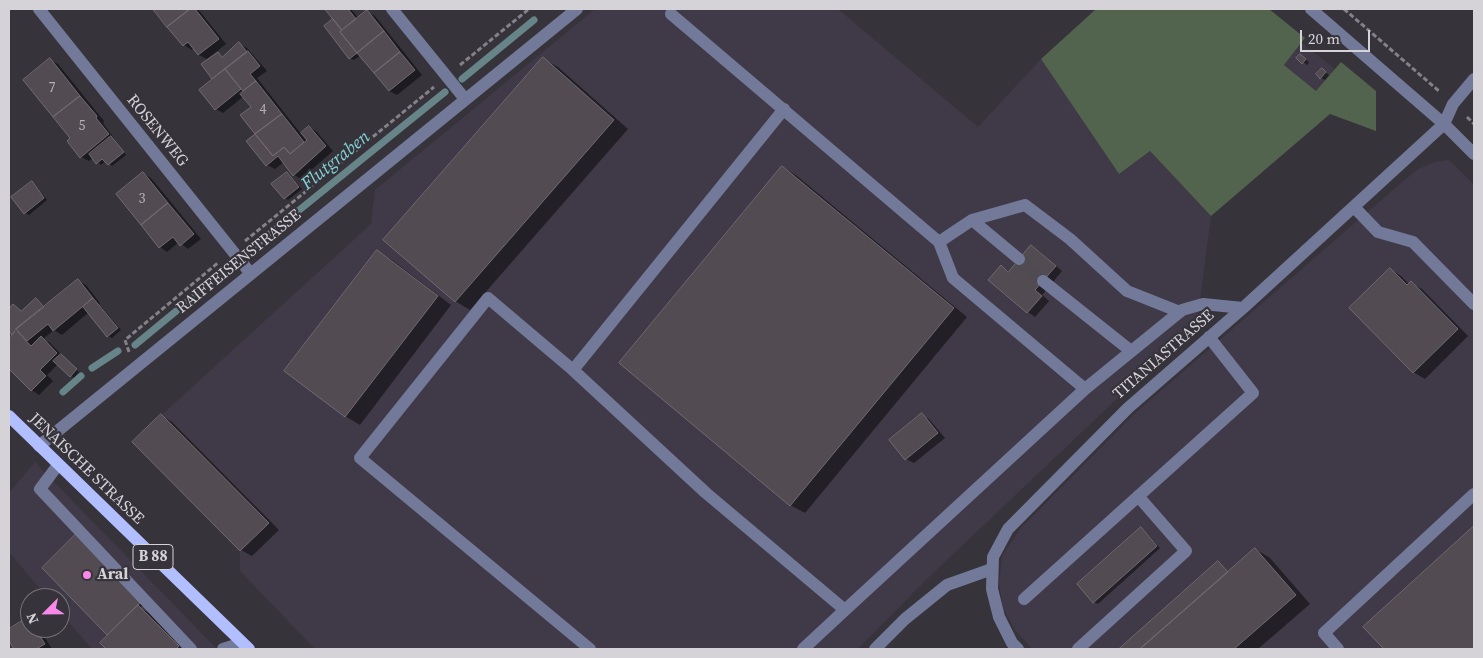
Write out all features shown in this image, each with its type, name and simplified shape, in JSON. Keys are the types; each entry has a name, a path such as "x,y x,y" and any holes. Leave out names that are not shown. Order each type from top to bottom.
{"main road":[{"name":"JENAISCHE STRASSE","path":"9,416 246,646"}],"street":[{"name":"ROSENWEG","path":"39,9 251,274"},
{"path":"392,9 465,99"},
{"name":"RAIFFEISENSTRASSE","path":"39,446 577,9"},
{"path":"1311,9 1444,124 1474,154"},
{"path":"671,14 939,242 953,278 1084,389"},
{"path":"1444,124 1453,104 1474,79"},
{"path":"573,370 784,109"},
{"name":"TITANIASTRASSE","path":"1018,649 1012,643 999,617 992,589 993,557 1008,529 1128,408 1243,308 1444,124"},
{"path":"939,242 972,220 1025,204 1070,239 1127,291 1180,312"},
{"path":"1354,207 1378,232 1413,242 1474,304"},
{"path":"972,220 1019,259"},
{"path":"1043,281 1131,351"},
{"path":"590,649 360,458 488,298 573,370 706,493 845,610"},
{"path":"803,649 1084,389 1182,310 1203,304 1243,308"},
{"path":"1024,598 1253,393 1210,337"},
{"path":"58,465 40,489 191,649"},
{"path":"1338,649 1324,633 1474,494"},
{"path":"1078,649 1186,551 1138,496"},
{"path":"875,649 947,584 992,569"},
{"path":"224,649 246,646"}],"path":[{"path":"134,369 125,340 529,9"},
{"path":"1344,9 1474,124"}],"shaded area":[{"path":"595,9 838,9 978,127 1041,59 1119,174 1150,151 1211,216 1197,323 929,577 858,649 315,649 240,571 240,551 132,442 371,224 375,190"},
{"path":"1302,43 1335,69 1317,92 1284,65"},
{"path":"1449,160 1474,185 1474,649 1032,649 1015,630 1003,608 999,584 1002,556 1020,529 1133,415 1401,183 1418,169 1435,162"},
{"name":"Aral","path":"35,462 217,649 92,649 70,624 70,588 40,588 9,552 9,493"}],"green space":[{"path":"1096,9 1269,9 1305,38 1284,65 1316,91 1341,62 1376,91 1376,131 1330,114 1211,216 1150,151 1119,174 1041,59"}],"building":[{"path":"153,9 190,9 167,27"},
{"path":"190,9 195,9 219,39 198,55 188,42 183,46 167,27"},
{"path":"325,9 348,9 356,19 342,30"},
{"path":"367,10 384,31 357,53 340,32"},
{"path":"333,19 342,30 340,32 357,53 349,59 324,26"},
{"path":"384,31 400,52 374,73 357,53"},
{"path":"239,42 247,52 212,79 201,64 218,52 222,57"},
{"path":"248,51 260,66 250,74 256,81 243,91 225,69"},
{"path":"400,52 415,70 389,91 374,73"},
{"path":"1300,54 1306,59 1302,64 1296,58"},
{"path":"543,57 614,120 455,302 383,240"},
{"path":"50,58 80,96 53,117 23,80"},
{"path":"1322,68 1326,72 1320,79 1316,74"},
{"path":"225,69 241,89 215,110 199,90"},
{"path":"256,81 282,114 255,134 240,115 251,107 240,94"},
{"path":"80,96 109,134 80,158 67,141 70,138 53,117"},
{"path":"282,114 304,142 290,154 284,147 273,156 255,134"},
{"path":"309,126 326,146 293,176 278,156 266,166 246,141 255,134 273,156 284,147 290,154 307,140 301,133"},
{"path":"111,136 124,152 108,165 102,159 96,164 89,154"},
{"path":"782,166 954,308 790,506 619,363"},
{"path":"143,172 168,203 141,225 116,194"},
{"path":"287,172 299,187 284,199 271,184"},
{"path":"32,181 44,198 24,214 11,197"},
{"path":"168,203 194,234 180,246 173,237 159,248 141,225"},
{"path":"1031,245 1056,266 1035,290 1042,296 1027,313 988,280 1001,265 1008,272"},
{"path":"377,250 438,296 345,417 284,371"},
{"path":"1390,268 1407,285 1411,281 1458,329 1413,373 1349,308"},
{"path":"78,279 93,298 53,331 48,324 27,341 16,329"},
{"path":"36,298 44,307 16,329 12,335 9,331 9,309 13,304 21,311"},
{"path":"93,298 118,328 107,337 83,307"},
{"path":"17,331 31,346 41,336 57,353 40,370 46,376 31,391 9,369 9,338"},
{"path":"61,354 77,369 70,377 53,361"},
{"path":"922,413 938,433 905,460 889,440"},
{"path":"161,414 269,523 240,551 132,442"},
{"path":"1474,526 1474,649 1384,649 1363,627"},
{"path":"1141,527 1157,546 1093,603 1077,584"},
{"path":"78,532 144,599 107,635 70,597 70,588 61,588 42,568"},
{"path":"1255,548 1296,595 1234,649 1140,649"},
{"path":"1218,561 1228,572 1140,649 1119,649"},
{"path":"138,605 179,646 176,649 106,649 100,643"},
{"path":"20,622 20,638 41,638 45,644 36,649 14,649 9,641 9,629"}],"waterway":[{"name":"Flutgraben","path":"462,79 534,20"},
{"name":"Flutgraben","path":"245,254 445,92"},
{"name":"Flutgraben","path":"135,345 232,265"},
{"name":"Flutgraben","path":"92,368 118,351"},
{"name":"Flutgraben","path":"63,392 81,376"}],"tunnel":[{"path":"1019,259 1043,281"}],"place":[{"name":"Aral","path":"87,575"}]}
